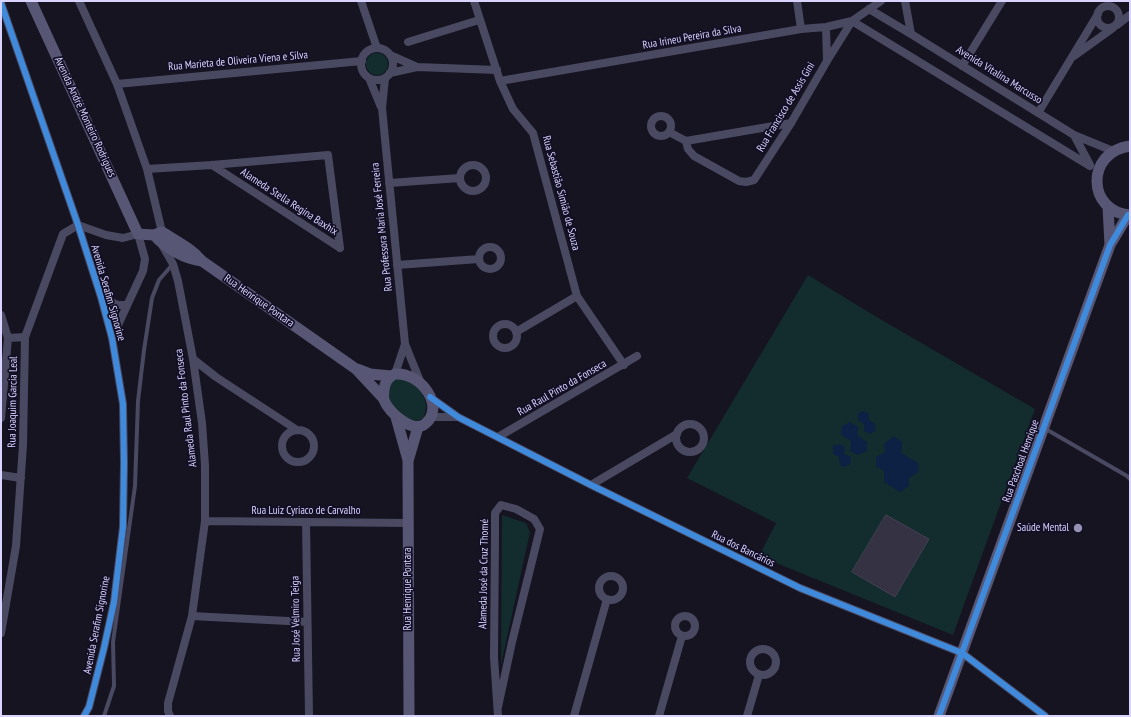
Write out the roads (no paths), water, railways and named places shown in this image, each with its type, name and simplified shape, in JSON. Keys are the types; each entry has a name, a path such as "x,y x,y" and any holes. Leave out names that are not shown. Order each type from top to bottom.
{"street":[{"name":"Avenida André Monteiro Rodrigues","path":"31,1 138,234 145,259 143,271 112,338"},
{"name":"Alameda Raul Pinto da Fonseca","path":"79,1 117,84 148,169 159,237 173,264 178,281 202,423 205,465 205,521 192,616 168,704 170,716"},
{"path":"360,1 377,48"},
{"name":"Rua Sebastião Simião de Souza","path":"474,1 500,81 513,109 533,133 577,296 624,365"},
{"path":"797,1 801,29"},
{"name":"Rua Irineu Pereira da Silva","path":"500,81 801,29 826,27 852,21 881,1"},
{"path":"904,1 911,34"},
{"path":"962,66 1002,1"},
{"name":"Avenida Serafim Signorine","path":"1,3 78,225 101,297 112,338 123,404 123,527 114,602 89,707 84,716"},
{"path":"1038,113 1101,9 1108,4 1114,7 1118,12 1119,19 1114,26 1106,28 1099,24 1098,14"},
{"name":"Avenida Vitalina Marcusso","path":"869,10 911,34 1074,135 1113,151"},
{"path":"1070,59 1130,15"},
{"path":"408,42 480,20"},
{"path":"826,61 852,21 1090,166"},
{"name":"Rua Francisco de Assis Gini","path":"686,141 688,149 694,156 739,180 746,182 754,180 791,123 826,61 826,27"},
{"path":"417,67 390,55 382,49 377,48 367,52 362,61 363,71 370,78 375,80 417,67 497,70"},
{"path":"388,75 393,64 390,55"},
{"name":"Rua Marieta de Oliveira Viena e Silva","path":"117,84 362,61"},
{"name":"Rua Professora Maria José Ferreira","path":"388,75 382,108 405,344 420,382"},
{"name":"Rua Professora Maria José Ferreira","path":"370,78 382,108"},
{"path":"669,132 686,141 791,123"},
{"path":"1074,135 1097,177"},
{"path":"1129,215 1117,212 1108,207 1101,198 1097,188 1097,177 1100,166 1106,157 1113,151 1122,147 1130,146"},
{"name":"Alameda Stella Regina Baxhix","path":"148,169 328,155 340,248 212,165"},
{"path":"389,183 460,178"},
{"name":"Rua Paschoal Henrique","path":"1108,207 1110,245"},
{"name":"Rua Paschoal Henrique","path":"939,716 1110,245 1129,215"},
{"path":"78,225 106,235 123,238 138,234 159,237"},
{"name":"Rua Joaquim Garcia Leal","path":"1,633 16,546 23,445 25,337 63,234 78,225"},
{"name":"Rua Henrique Pontara","path":"159,237 195,252 202,261 356,369 384,399"},
{"path":"397,265 479,259"},
{"path":"516,332 577,296"},
{"path":"101,297 118,304 127,304"},
{"name":"Rua Joaquim Garcia Leal","path":"1,315 8,338 1,418"},
{"path":"8,338 25,337"},
{"name":"Rua Professora Maria José Ferreira","path":"393,375 405,344"},
{"name":"Rua Raul Pinto da Fonseca","path":"498,437 624,365 637,356"},
{"path":"192,359 216,377 297,430 307,433 313,442 313,452 306,460 295,462 286,458 281,448 284,438 292,431 297,430"},
{"name":"Rua Henrique Pontara","path":"356,369 370,374 393,375"},
{"path":"393,375 408,375 420,382 427,390 432,404 430,417 425,424 418,427 396,417 384,399 384,388 386,381 393,375"},
{"name":"Rua dos Bancários","path":"430,397 458,417 591,485 800,588 962,653 1045,716"},
{"name":"Rua Henrique Pontara","path":"396,417 408,461 409,716"},
{"name":"Rua dos Bancários","path":"430,417 458,417"},
{"name":"Rua Henrique Pontara","path":"408,461 418,427"},
{"path":"591,485 677,434"},
{"path":"1,475 21,478"},
{"name":"Alameda José da Cruz Thomé","path":"498,707 512,642 540,529 534,519 516,509 501,505 495,512 494,656 498,716"},
{"name":"Rua Luiz Cyriaco de Carvalho","path":"205,521 408,523"},
{"name":"Rua José Velmiro Teiga","path":"306,522 309,716"},
{"path":"574,716 607,599"},
{"path":"192,616 307,622"},
{"path":"659,716 682,636"},
{"path":"746,716 759,675"}],"lane":[{"path":"104,716 114,686 113,642 123,566 130,531 135,486 138,401 144,350 152,298 159,280 173,264"},
{"path":"1043,428 1130,479"}],"water":[{"path":"863,411 869,414 869,420 875,424 875,431 870,434 864,431 864,424 858,420 858,414"},
{"path":"850,422 858,427 858,436 867,442 867,451 858,455 850,451 851,441 841,435 842,426"},
{"path":"894,436 902,442 901,453 918,463 919,471 909,478 909,486 900,492 884,482 884,471 876,466 876,457 885,452 884,444"},
{"path":"839,444 845,447 844,454 851,457 850,464 845,467 840,465 839,457 833,454 833,446"}],"place":[{"name":"Saúde Mental","path":"1078,528"}]}
